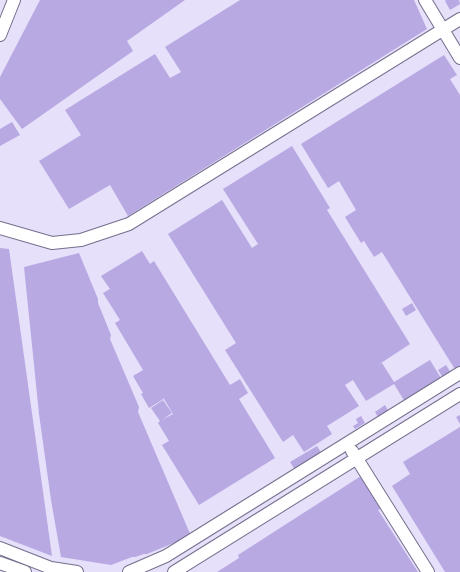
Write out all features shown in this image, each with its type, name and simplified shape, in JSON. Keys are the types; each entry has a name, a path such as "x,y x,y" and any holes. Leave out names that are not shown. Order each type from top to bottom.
{"street":[{"path":"0,35 14,0"},
{"path":"425,0 460,58"},
{"path":"0,228 52,243 81,240 128,224 460,19"},
{"path":"128,572 166,556 460,373"},
{"path":"174,572 460,394"},
{"path":"347,443 428,572"},
{"path":"0,548 51,568 77,572"},
{"path":"0,563 25,572"}],"shaded area":[{"path":"0,0 460,0 460,572 0,572"}],"building":[{"path":"40,0 185,0 127,41 133,51 22,129 0,99 0,77"},
{"path":"240,0 414,0 427,29 128,216 110,185 69,209 39,161 81,135 65,110 155,54 170,78 181,72 165,47"},
{"path":"459,0 460,4 450,10 445,1"},
{"path":"444,55 457,75 450,79 460,95 460,368 456,371 382,252 374,257 364,241 361,243 345,217 356,210 339,181 328,188 301,144"},
{"path":"12,122 20,135 0,146 0,129"},
{"path":"292,146 330,208 327,210 410,344 378,365 382,363 394,382 430,360 442,380 405,402 394,384 366,401 353,380 345,385 359,406 327,426 332,434 304,452 293,435 283,442 225,350 236,343 168,234 222,200 252,248 258,244 223,189"},
{"path":"0,248 9,249 52,556 0,536"},
{"path":"142,251 150,264 154,261 230,385 240,379 248,393 239,399 275,458 199,505 162,445 169,441 158,423 160,421 151,408 163,400 172,413 162,420 173,414 164,399 165,398 149,408 141,394 143,393 133,376 143,370 115,323 120,320 103,293 110,289 101,276"},
{"path":"79,253 111,335 110,339 139,407 138,412 191,536 147,554 132,557 111,565 61,557 51,500 39,414 24,267"},
{"path":"412,303 416,310 406,316 402,309"},
{"path":"446,365 451,373 443,378 438,370"},
{"path":"385,405 388,410 378,417 375,412"},
{"path":"460,415 460,424 456,417"},
{"path":"361,416 365,423 355,429 353,426 358,423 356,419"},
{"path":"460,427 460,572 445,572 392,486 410,474 403,462"},
{"path":"317,446 322,454 295,470 290,462"},
{"path":"361,476 382,508 378,510 418,572 217,572 239,558 238,555"}]}
